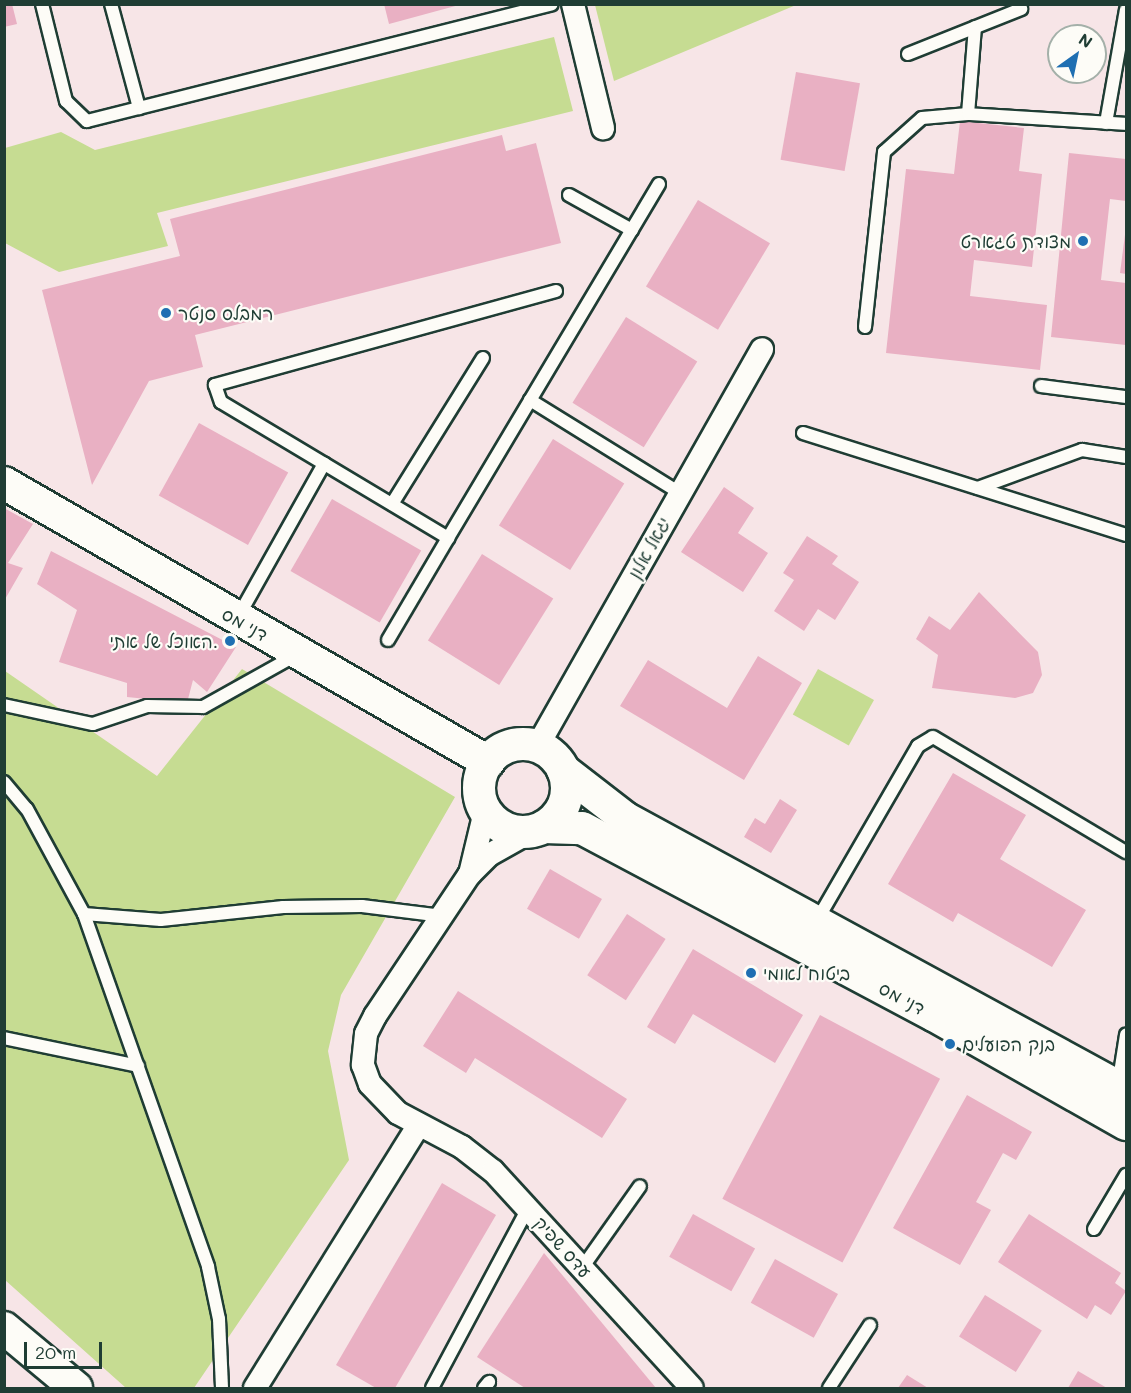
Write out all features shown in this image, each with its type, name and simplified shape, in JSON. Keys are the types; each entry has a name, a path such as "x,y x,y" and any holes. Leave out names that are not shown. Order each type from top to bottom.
{"street":[{"path":"573,4 603,128"},
{"name":"יגאל אלון","path":"537,747 762,349"},
{"name":"דני מס","path":"4,483 236,619 488,762"},
{"path":"513,746 537,747 555,758 563,770 566,800 537,829 489,855 469,875 483,820 479,786 488,762 513,746"},
{"name":"דני מס","path":"563,770 625,818 816,922 1119,1103"},
{"path":"481,802 500,825 537,829"},
{"name":"דני מס","path":"537,829 582,828 1119,1103"},
{"name":"עדס שפיק","path":"469,875 375,1016 363,1051 370,1084 398,1113 470,1153 528,1208 692,1389"},
{"path":"255,1389 419,1125"},
{"path":"4,1328 76,1389"}],"lane":[{"path":"42,4 66,101 87,121 552,4"},
{"path":"111,4 139,108"},
{"path":"908,54 1020,9"},
{"path":"1106,123 1126,10"},
{"path":"968,114 975,27"},
{"path":"865,327 884,152 922,118 968,114 1126,124"},
{"path":"388,640 659,184"},
{"path":"569,195 632,230"},
{"path":"448,538 221,402 215,385 556,291"},
{"path":"392,504 483,358"},
{"path":"1041,386 1126,397"},
{"path":"530,400 680,493"},
{"path":"803,434 1126,535"},
{"path":"978,488 1082,450 1126,457"},
{"path":"236,619 324,464"},
{"path":"4,705 93,724 147,706 203,707 298,654"},
{"path":"816,922 918,746 933,737 1126,852"},
{"path":"4,782 27,809 84,914 208,1267 219,1319 222,1389"},
{"path":"84,914 161,920 283,907 362,906 442,916"},
{"path":"1119,1103 1126,1035"},
{"path":"4,1038 138,1066"},
{"path":"1094,1229 1126,1175"},
{"path":"582,1268 640,1186"},
{"path":"432,1389 528,1208"},
{"path":"829,1389 870,1325"}],"green space":[{"path":"595,4 796,5 614,81"},
{"path":"554,37 573,111 157,213 168,246 59,272 5,243 5,148 61,132 95,150"},
{"path":"242,669 455,797 341,995 328,1051 349,1160 194,1388 126,1388 5,1280 5,671 157,776"},
{"path":"818,669 874,700 849,746 793,714"}],"building":[{"path":"4,4 12,4 17,24 4,27"},
{"path":"384,4 459,4 459,5 389,24"},
{"path":"796,72 860,83 845,171 781,160"},
{"path":"960,121 1024,128 1019,171 1042,174 1032,267 974,260 970,296 1047,305 1040,370 886,353 906,169 954,174"},
{"name":"רמבלס סנטר","path":"502,135 506,151 536,143 561,243 195,335 203,367 149,381 92,485 42,290 180,256 170,219"},
{"name":"מצודת טגארט","path":"1069,153 1126,159 1126,201 1110,199 1101,280 1126,283 1126,345 1051,337"},
{"path":"698,200 770,243 718,330 646,287"},
{"path":"1126,227 1126,274 1120,273"},
{"path":"626,317 697,362 644,447 572,403"},
{"path":"199,423 288,472 248,545 159,496"},
{"path":"553,439 624,484 570,570 499,526"},
{"path":"724,487 754,508 738,533 768,553 743,592 681,552"},
{"path":"332,499 421,550 380,622 290,571"},
{"path":"4,508 33,524 8,563 23,568 4,601"},
{"path":"807,536 838,556 832,564 859,582 835,620 818,609 804,631 774,611 794,580 783,573"},
{"path":"51,551 236,647 207,692 193,680 187,703 127,697 127,683 59,662 77,610 37,584"},
{"path":"482,554 553,599 499,685 428,641"},
{"path":"979,592 1038,652 1042,675 1033,693 1015,698 932,688 938,655 916,639 929,616 950,630"},
{"path":"758,656 802,683 744,780 620,706 648,660 727,708"},
{"path":"953,773 1026,815 1000,859 1086,910 1052,967 958,913 953,922 888,884"},
{"path":"780,799 797,810 771,853 744,837 755,818 765,824"},
{"path":"550,869 602,899 579,939 527,909"},
{"path":"627,914 666,939 626,1000 587,975"},
{"path":"693,949 803,1015 775,1063 693,1014 675,1044 647,1027"},
{"path":"458,991 627,1099 602,1138 475,1058 466,1073 423,1046"},
{"path":"820,1015 940,1079 842,1263 722,1199"},
{"path":"967,1095 1032,1132 1016,1160 1003,1153 976,1202 991,1210 960,1265 893,1228"},
{"path":"442,1183 496,1215 395,1388 376,1388 336,1365"},
{"path":"693,1214 755,1248 731,1291 669,1257"},
{"path":"1029,1214 1121,1273 1115,1283 1126,1291 1111,1315 1095,1305 1087,1319 998,1262"},
{"path":"544,1253 656,1388 525,1388 477,1357"},
{"path":"775,1259 838,1294 814,1338 751,1303"},
{"path":"985,1295 1042,1331 1016,1372 959,1337"},
{"path":"1078,1371 1107,1388 1068,1388"},
{"path":"907,1375 928,1388 898,1388"}],"place":[{"name":"מצודת טגארט","path":"1083,241"},
{"name":"רמבלס סנטר","path":"166,313"},
{"name":"האוכל של אתי.","path":"230,641"},
{"name":"ביטוח לאומי","path":"751,973"},
{"name":"בנק הפועלים","path":"950,1044"}]}
